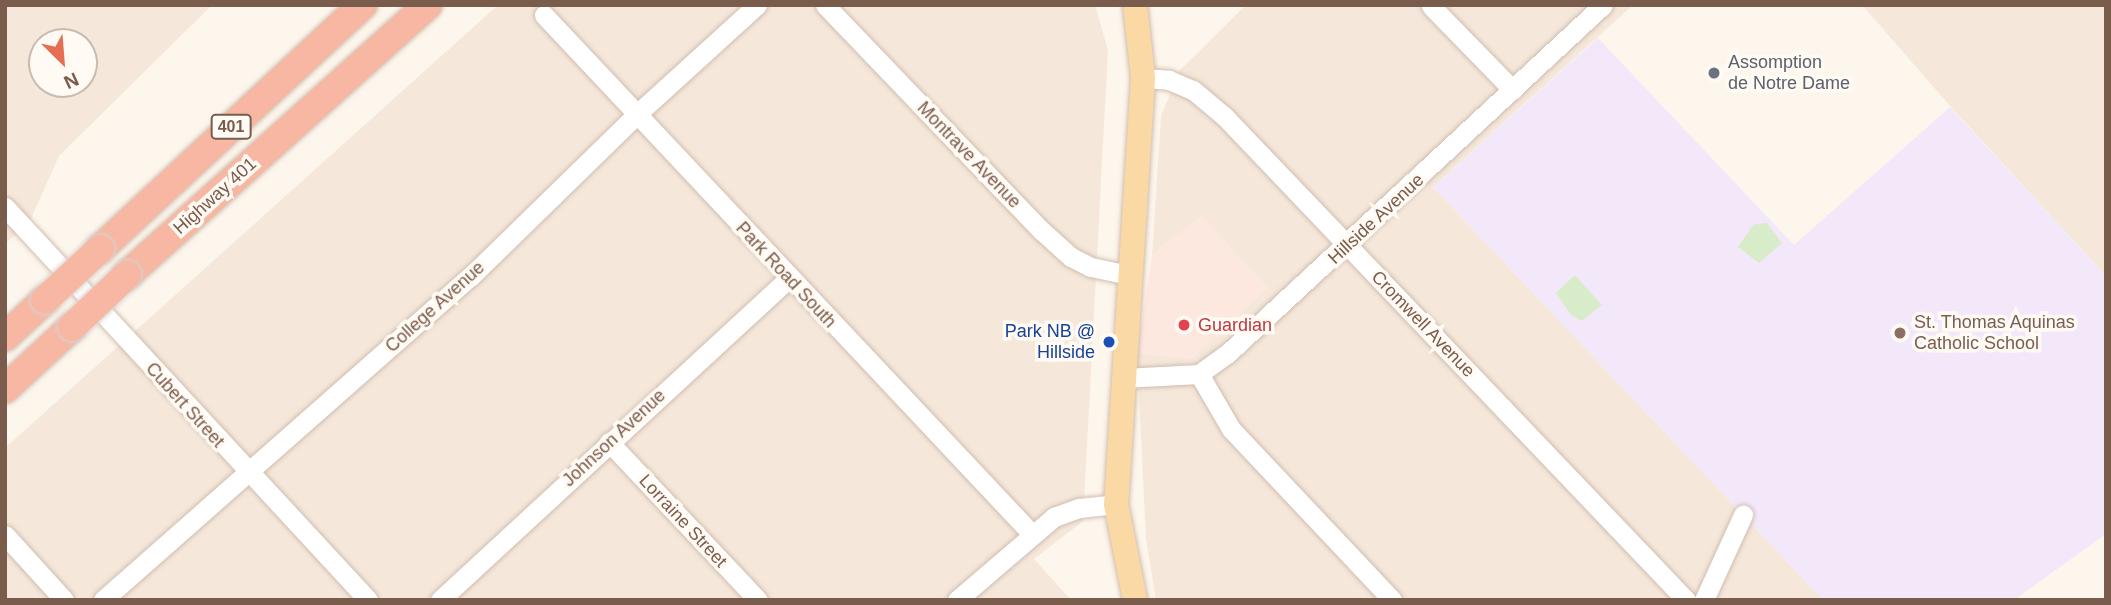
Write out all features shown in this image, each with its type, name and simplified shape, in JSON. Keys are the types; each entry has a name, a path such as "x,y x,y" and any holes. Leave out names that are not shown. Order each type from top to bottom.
{"highway":[{"name":"401","path":"5,337 363,5"},
{"name":"Highway 401","path":"5,389 127,275 428,5"}],"main road":[{"path":"1135,5 1143,78 1116,504 1135,600"}],"street":[{"name":"College Avenue","path":"103,600 470,277 636,115 757,5"},
{"name":"Montrave Avenue","path":"825,5 1052,240 1091,267 1130,275"},
{"name":"Hillside Avenue","path":"1199,374 1348,245 1603,5"},
{"path":"1431,6 1513,90"},
{"name":"Park Road South","path":"544,15 1031,533"},
{"name":"Cromwell Avenue","path":"1143,78 1168,80 1193,90 1348,245 1686,600"},
{"name":"Cubert Street","path":"5,207 247,473 368,600"},
{"name":"Johnson Avenue","path":"440,600 789,278"},
{"path":"1123,378 1199,374 1231,429 1392,600"},
{"name":"Lorraine Street","path":"609,442 758,600"},
{"path":"957,600 1031,533 1069,511 1116,504"},
{"path":"1704,600 1743,515"},
{"path":"5,535 64,600"}],"shaded area":[{"path":"5,5 212,5 59,156 30,221 5,244"},
{"path":"498,5 1095,5 1108,50 1083,521 1034,559 1071,600 5,600 5,448"},
{"path":"1246,5 1633,5 1433,187 1823,600 1156,600 1146,539 1137,353 1192,358 1202,216 1152,255 1161,116 1180,70"},
{"path":"1862,5 2106,5 2106,276 1951,107"},
{"name":"St. Thomas Aquinas Catholic School","path":"1598,38 1794,245 1950,107 2106,276 2106,534 2014,600 1823,600 1433,187"},
{"path":"1202,216 1268,288 1192,358 1137,353 1152,255"}],"green space":[{"path":"1767,223 1782,243 1759,263 1738,247 1754,224"},
{"path":"1575,275 1602,305 1582,321 1571,315 1556,293"}],"place":[{"name":"Assomption de Notre Dame","path":"1714,73"},
{"name":"Guardian","path":"1184,325"},
{"name":"St. Thomas Aquinas Catholic School","path":"1900,333"},
{"name":"Park NB @ Hillside","path":"1109,342"}]}
